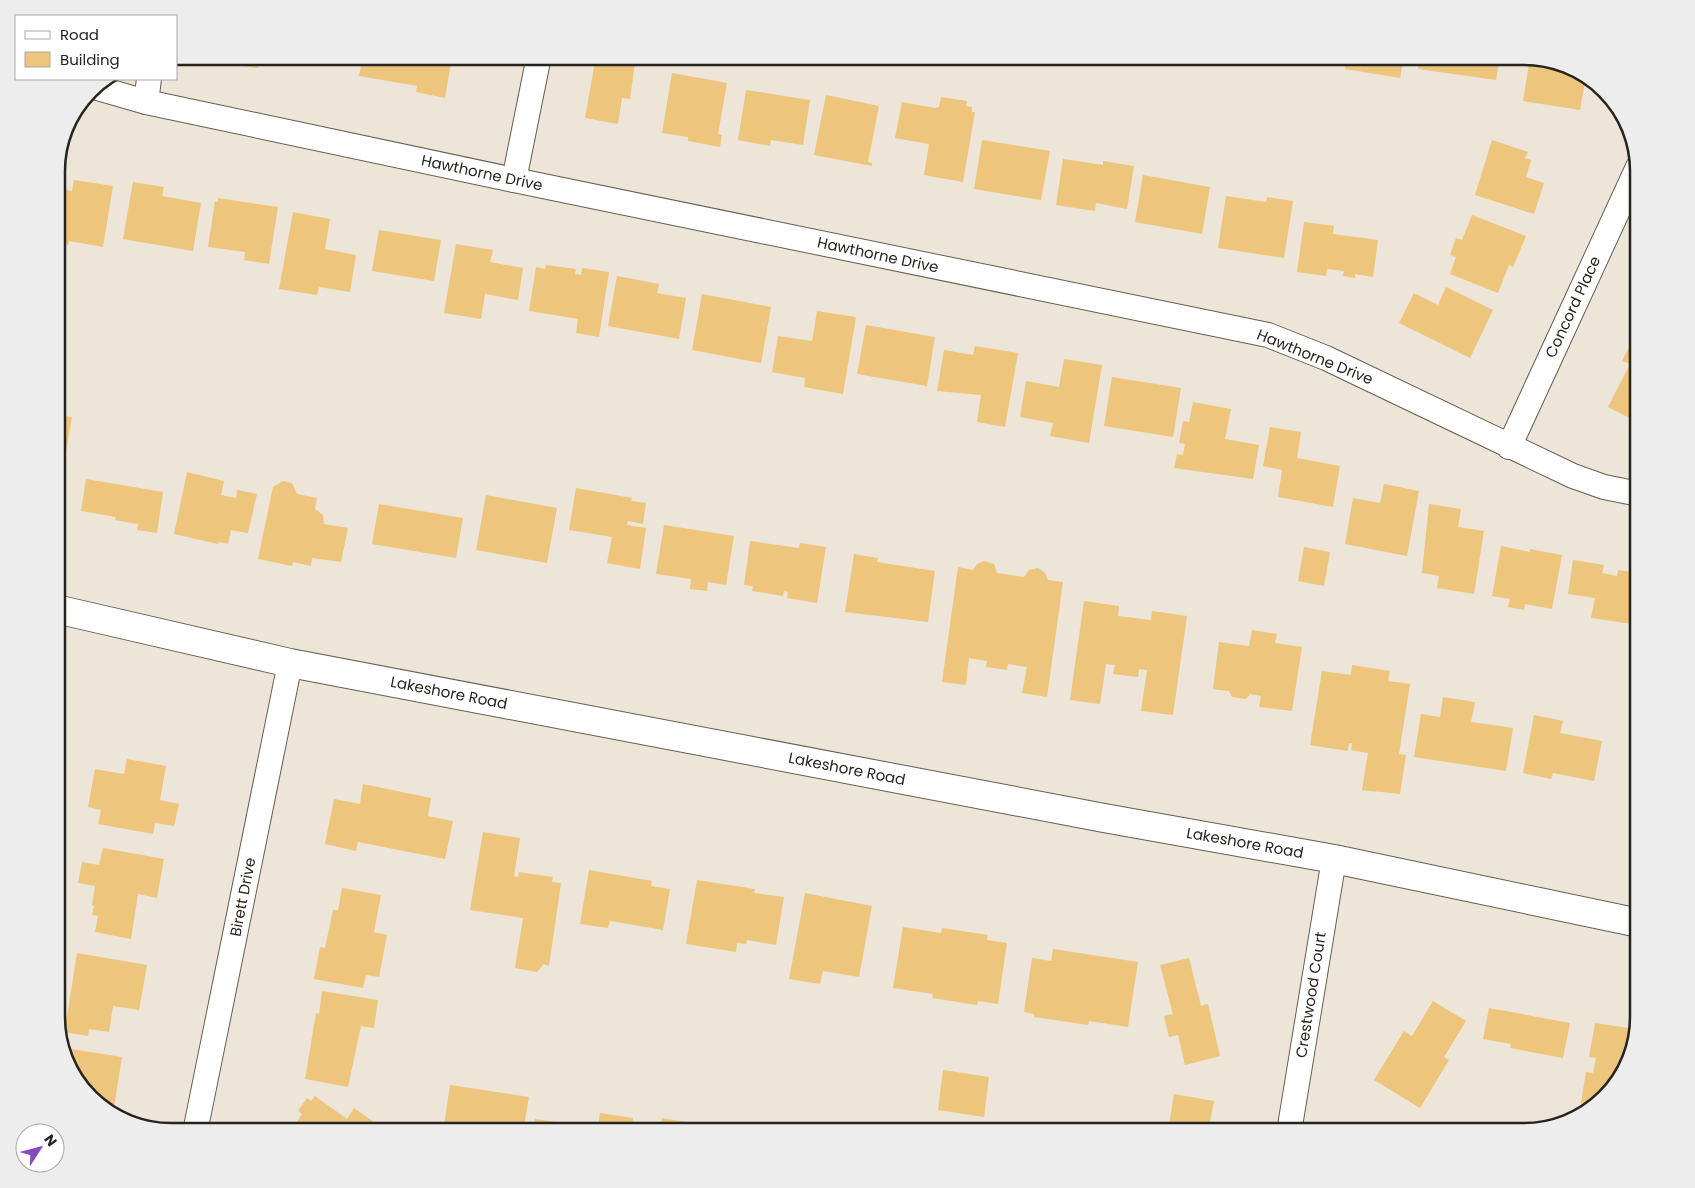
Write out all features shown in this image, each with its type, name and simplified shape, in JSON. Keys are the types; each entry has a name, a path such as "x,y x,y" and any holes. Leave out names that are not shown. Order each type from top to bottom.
{"main road":[{"name":"Lakeshore Road","path":"65,611 290,663 1104,818 1334,859 1630,921"}],"street":[{"path":"514,180 537,65"},
{"path":"146,102 149,80"},
{"name":"Hawthorne Drive","path":"103,90 146,102 514,180 1268,335 1353,371 1573,476 1604,487 1630,492"},
{"name":"Concord Place","path":"1509,447 1630,184"},
{"name":"Birett Drive","path":"197,1123 290,663"},
{"name":"Crestwood Court","path":"1290,1123 1334,859"}],"building":[{"path":"235,65 258,65 258,68"},
{"path":"361,65 450,65 445,98 416,92 417,86 359,76"},
{"path":"594,65 635,65 630,99 622,98 618,124 585,118"},
{"path":"1346,65 1402,65 1400,78 1345,69"},
{"path":"1419,65 1498,65 1496,80 1418,69"},
{"path":"1529,65 1558,71 1584,84 1580,110 1523,101"},
{"path":"672,73 727,83 718,134 722,135 720,147 688,141 688,137 662,133"},
{"path":"746,90 810,100 803,145 771,140 770,146 738,140"},
{"path":"826,95 879,106 868,162 872,163 872,166 814,155"},
{"path":"941,97 967,101 966,106 972,107 972,112 975,112 963,182 924,175 929,144 895,138 902,102 935,108 939,107"},
{"path":"982,140 1050,151 1041,200 974,189"},
{"path":"1492,140 1528,152 1525,158 1531,160 1526,177 1544,183 1534,214 1475,195"},
{"path":"1063,159 1103,165 1103,161 1134,166 1127,209 1096,203 1095,211 1056,205"},
{"path":"1143,175 1210,187 1202,234 1135,222"},
{"path":"74,180 113,186 103,247 69,241 69,245 65,244 65,190 72,191"},
{"path":"133,182 164,187 162,196 201,203 193,251 123,239"},
{"path":"1226,196 1266,202 1267,197 1293,201 1284,258 1218,248"},
{"path":"218,198 278,207 269,264 244,260 245,252 208,247 215,201 218,202"},
{"path":"293,212 330,219 325,249 356,255 350,292 319,287 317,295 279,289"},
{"path":"1472,215 1526,236 1513,267 1509,265 1498,293 1450,274 1456,257 1450,255 1456,238 1462,240"},
{"path":"1304,222 1334,226 1333,234 1378,240 1373,277 1355,274 1355,278 1343,276 1344,271 1327,269 1326,276 1297,272"},
{"path":"379,230 441,240 434,281 372,271"},
{"path":"456,244 493,250 490,262 523,268 518,300 485,294 481,319 444,313"},
{"path":"546,265 576,269 575,274 581,275 582,268 609,272 599,337 576,333 578,319 529,311 536,267 545,269"},
{"path":"617,276 659,284 657,293 686,298 679,339 608,326"},
{"path":"1446,287 1493,310 1470,358 1399,323 1414,293 1438,305"},
{"path":"702,294 771,307 761,363 692,350"},
{"path":"817,311 856,317 843,394 804,387 805,378 772,372 778,336 812,341"},
{"path":"866,325 935,337 927,386 857,374"},
{"path":"975,346 1018,353 1005,427 977,422 981,395 937,391 944,350 973,355"},
{"path":"1630,346 1630,364 1622,361"},
{"path":"1064,359 1102,365 1089,443 1050,436 1053,423 1020,417 1026,381 1059,387"},
{"path":"1630,364 1630,418 1608,407"},
{"path":"1112,377 1181,388 1173,437 1104,426"},
{"path":"1193,402 1231,409 1225,439 1259,445 1253,479 1174,468 1177,454 1183,455 1185,444 1179,443 1183,421 1189,422"},
{"path":"65,416 72,417 65,458"},
{"path":"1270,427 1301,432 1297,458 1340,466 1333,507 1278,497 1282,470 1263,466"},
{"path":"187,472 224,481 221,495 236,498 237,490 257,494 248,533 231,530 228,544 219,542 218,544 174,534"},
{"path":"86,479 163,492 157,533 137,530 138,524 115,520 116,517 81,511"},
{"path":"283,481 292,483 297,494 317,498 315,509 323,515 324,524 348,528 341,562 312,558 311,566 293,562 292,566 258,559 273,487"},
{"path":"1384,484 1419,491 1407,556 1345,544 1353,498 1380,503"},
{"path":"576,488 632,498 631,501 646,503 643,524 628,521 627,525 646,528 640,569 607,563 612,537 569,530"},
{"path":"486,495 557,508 547,563 476,550"},
{"path":"379,504 463,518 456,558 372,544"},
{"path":"1429,504 1461,509 1458,527 1484,531 1474,594 1437,588 1439,576 1422,573"},
{"path":"664,525 734,536 726,585 708,582 707,591 690,589 691,579 656,574"},
{"path":"750,541 799,548 800,543 826,547 817,603 787,598 788,592 784,591 783,596 752,591 753,586 744,585"},
{"path":"1501,546 1530,552 1530,549 1562,555 1552,609 1525,604 1524,610 1508,607 1510,599 1492,596"},
{"path":"1304,547 1330,552 1324,586 1298,581"},
{"path":"854,554 878,558 877,562 935,571 928,622 845,612"},
{"path":"1573,560 1604,565 1602,573 1617,576 1618,570 1630,572 1630,624 1591,618 1595,598 1568,594"},
{"path":"984,561 994,564 997,573 1024,577 1029,570 1038,568 1045,573 1048,580 1063,582 1047,697 1022,693 1027,667 1008,664 1007,670 986,667 987,661 969,658 966,685 942,682 958,567 973,570 977,564"},
{"path":"1084,601 1119,606 1118,616 1151,620 1152,611 1187,616 1173,715 1141,711 1147,670 1139,669 1138,677 1113,674 1115,665 1106,664 1100,704 1070,700"},
{"path":"1252,630 1277,634 1275,643 1302,647 1292,711 1259,707 1261,696 1250,694 1246,699 1232,697 1229,691 1213,689 1219,642 1249,646"},
{"path":"1352,665 1390,671 1388,681 1410,684 1399,754 1406,755 1400,794 1362,790 1368,753 1351,750 1352,743 1349,743 1348,751 1310,745 1322,671 1351,675"},
{"path":"1443,697 1475,702 1471,722 1513,728 1506,771 1414,757 1421,714 1440,717"},
{"path":"1534,715 1563,721 1560,733 1602,741 1594,781 1553,773 1551,779 1523,773"},
{"path":"127,759 166,766 160,800 179,804 174,826 155,823 153,834 98,824 101,810 88,807 95,769 124,774"},
{"path":"363,784 431,798 428,816 453,821 445,859 358,842 356,851 325,844 334,799 360,804"},
{"path":"483,832 520,838 514,876 518,877 519,872 553,877 552,882 561,883 549,966 544,964 537,972 515,968 523,918 470,910"},
{"path":"103,848 164,859 157,898 138,894 131,939 95,932 98,916 92,915 94,906 92,905 95,886 78,883 82,862 99,865"},
{"path":"589,870 652,881 651,886 670,889 663,930 610,921 608,928 580,924"},
{"path":"697,880 755,889 754,893 784,897 776,945 747,940 746,944 737,943 736,952 686,944"},
{"path":"342,888 381,895 374,932 387,935 379,977 366,975 363,988 314,979 320,947 325,948 333,910 338,910"},
{"path":"805,893 872,906 859,977 823,971 820,984 789,979"},
{"path":"903,927 941,933 942,928 988,935 987,940 1007,943 998,1004 978,1001 977,1005 932,998 933,994 893,988"},
{"path":"1053,949 1138,962 1128,1027 1089,1021 1088,1025 1034,1017 1034,1014 1024,1012 1032,958 1051,961"},
{"path":"77,953 147,965 139,1010 113,1006 109,1032 89,1029 88,1036 66,1032 65,1016 67,1016"},
{"path":"1189,958 1201,1006 1208,1004 1220,1056 1185,1065 1178,1035 1169,1037 1164,1016 1173,1014 1160,965"},
{"path":"322,991 378,1000 374,1028 361,1026 348,1087 305,1079 316,1013 319,1014"},
{"path":"1433,1001 1466,1021 1444,1057 1449,1060 1420,1108 1374,1080 1404,1031 1412,1036"},
{"path":"1489,1008 1570,1023 1563,1058 1510,1048 1511,1044 1483,1039"},
{"path":"1595,1023 1629,1028 1622,1058 1616,1070 1604,1087 1580,1107 1586,1072 1593,1073 1596,1058 1589,1057"},
{"path":"70,1049 122,1057 114,1106 101,1097 87,1082 79,1070"},
{"path":"943,1070 989,1077 984,1117 938,1110"},
{"path":"450,1085 529,1097 525,1123 444,1123"},
{"path":"1174,1094 1214,1101 1210,1123 1169,1123"},
{"path":"315,1096 347,1119 354,1108 375,1123 296,1123 302,1114 298,1111 307,1098 311,1101"},
{"path":"600,1113 633,1118 632,1123 599,1123"},
{"path":"662,1118 691,1123 661,1123"},
{"path":"535,1119 563,1123 534,1123"}]}
